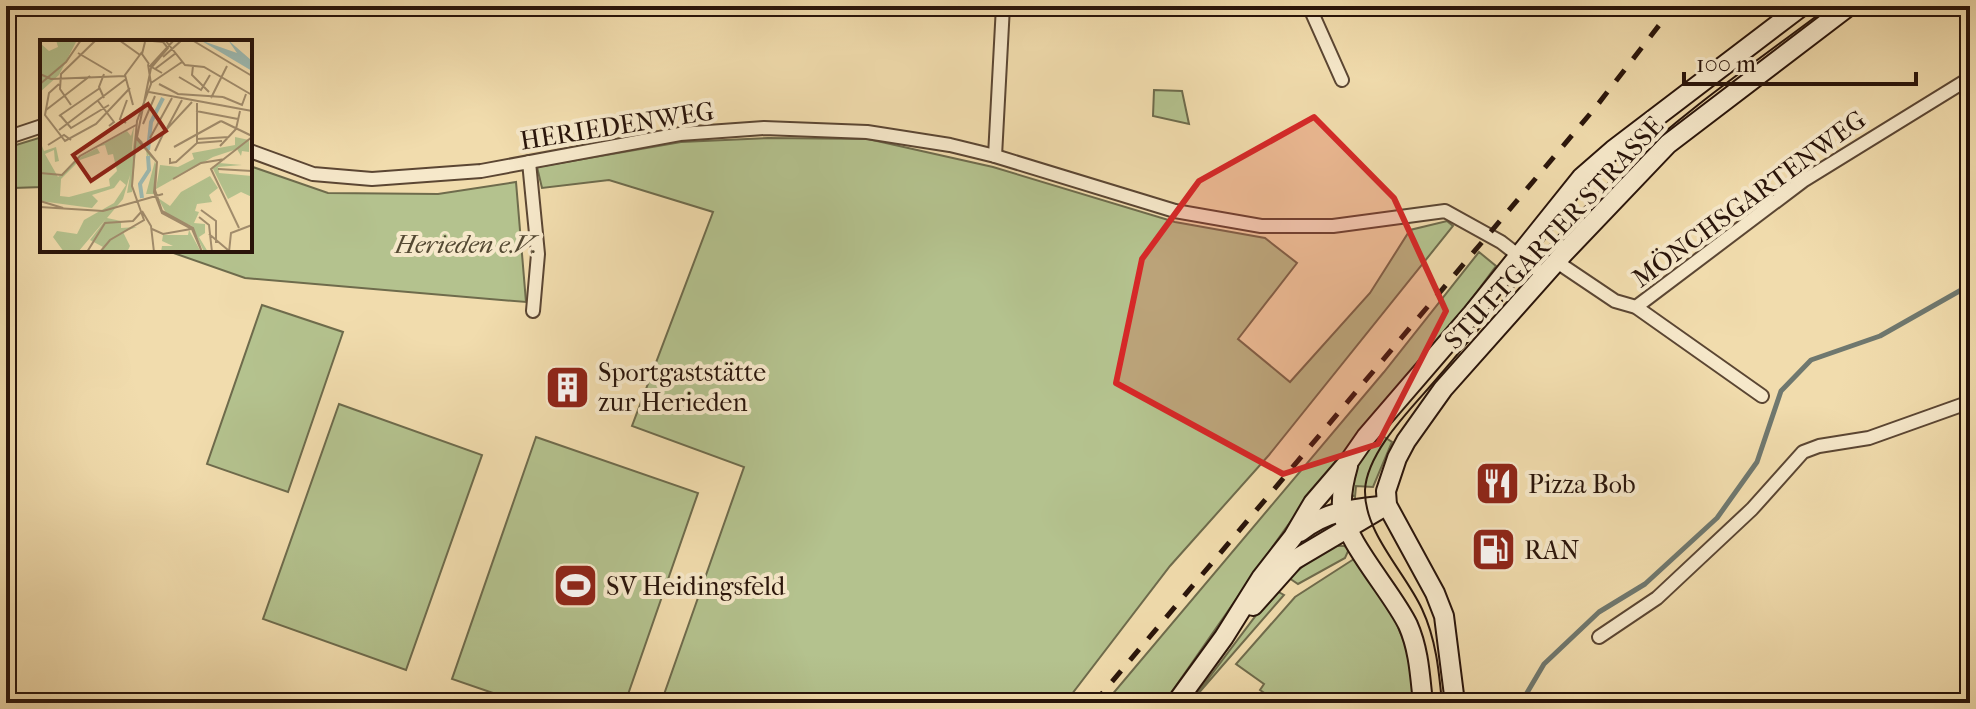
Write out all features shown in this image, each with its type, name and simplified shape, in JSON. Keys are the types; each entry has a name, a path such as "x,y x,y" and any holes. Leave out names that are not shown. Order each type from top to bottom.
{"main road":[{"name":"STUTTGARTER STRASSE","path":"1176,703 1224,637 1261,578 1293,537 1313,503 1593,166 1802,6"},
{"name":"STUTTGARTER STRASSE","path":"1224,637 1294,560 1345,520 1387,505 1386,491 1397,458 1443,389 1668,144 1849,6"},
{"name":"STUTTGARTER STRASSE","path":"1345,520 1344,482 1350,460"},
{"path":"1387,505 1435,593 1444,616 1455,703"},
{"name":"STUTTGARTER STRASSE","path":"1293,537 1315,520 1345,520"},
{"path":"1345,520 1408,627 1418,656 1423,703"}],"street":[{"path":"995,156 1003,6"},
{"path":"1309,6 1342,80"},
{"name":"MÖNCHSGARTENWEG","path":"1636,307 1803,181 1970,78"},
{"path":"6,138 40,127"},
{"name":"HERIEDENWEG","path":"252,152 313,174 372,179 481,171 680,134 764,128 867,132 950,145 1175,211 1261,226 1333,226 1445,211 1518,254 1551,269"},
{"path":"529,162 538,254 533,311"},
{"name":"MÖNCHSGARTENWEG","path":"1551,269 1615,301 1636,307 1762,396"},
{"path":"1599,637 1657,598 1752,509 1803,452 1819,446 1869,438 1970,402"},
{"path":"1952,703 1970,699"}],"highlighted area":[{"path":"1314,117 1394,198 1446,311 1378,444 1283,474 1116,383 1142,259 1199,181"}],"green space":[{"path":"1154,90 1182,91 1189,124 1153,116"},
{"path":"40,138 40,187 13,188 6,192 6,148"},
{"path":"768,138 868,139 993,167 1175,222 1265,238 1297,263 1238,339 1290,382 1370,293 1410,230 1447,221 1453,226 1269,455 1170,566 1065,703 661,703 744,467 632,426 713,212 609,180 542,188 537,167 681,142"},
{"name":"Herieden e.V.","path":"252,167 328,193 438,194 516,182 526,302 245,278 171,252 252,252"},
{"path":"1479,252 1496,266 1453,324 1335,463 1285,529 1164,703 1105,703 1384,372"},
{"path":"262,305 343,332 288,492 207,464"},
{"path":"339,404 482,455 406,670 263,619"},
{"path":"1378,433 1392,442 1373,487 1356,486 1355,497 1350,493 1351,473"},
{"name":"SV Heidingsfeld","path":"536,437 698,493 625,703 522,703 452,679"},
{"path":"1335,546 1349,549 1345,558 1298,584 1289,578 1321,551"},
{"path":"1357,557 1386,598 1411,658 1414,703 1279,703 1260,690 1264,684 1236,664 1295,597"},
{"path":"1275,590 1284,595 1190,703"}],"waterway":[{"path":"1521,703 1544,664 1599,612 1645,584 1717,518 1757,462 1781,391 1811,360 1880,336 1970,285"}],"tram line":[{"path":"1442,703 1436,655 1427,620 1378,537 1366,506 1365,490 1374,459 1406,414 1550,245 1597,195 1671,127 1830,6"}],"railway":[{"path":"1094,703 1595,108 1674,6"}],"place":[{"name":"Sportgaststätte zur Herieden","path":"567,387"},
{"name":"Pizza Bob","path":"1497,484"},
{"name":"RAN","path":"1493,550"},
{"name":"SV Heidingsfeld","path":"575,586"}]}
